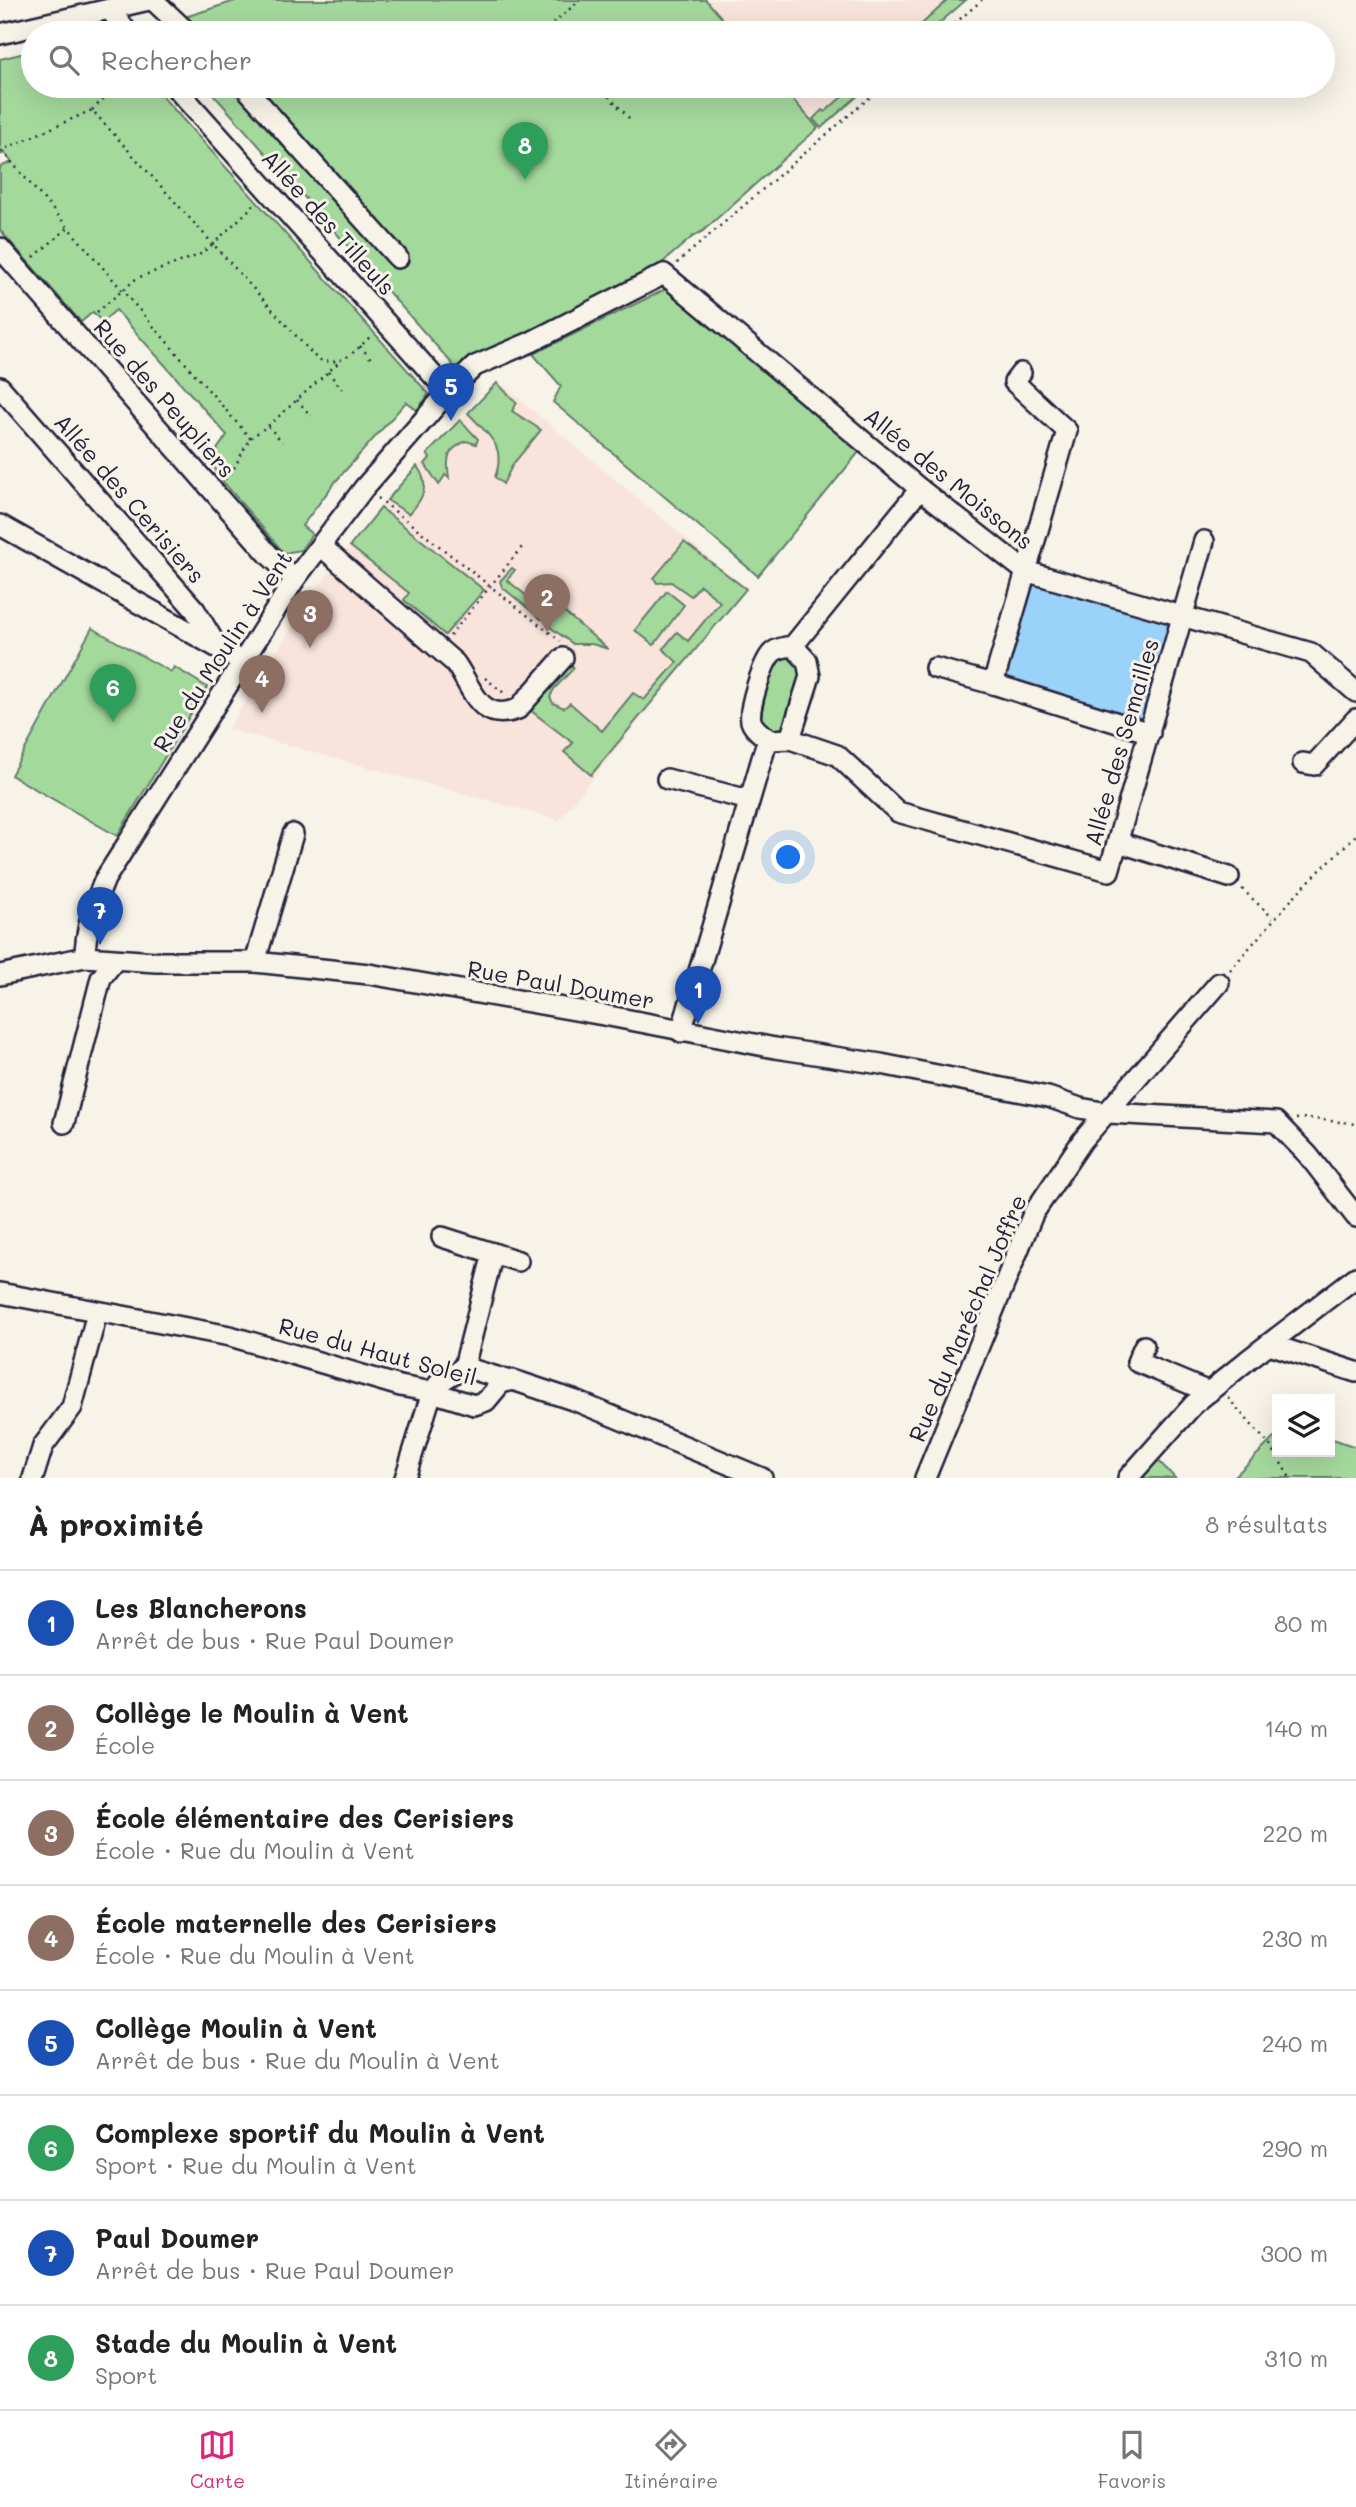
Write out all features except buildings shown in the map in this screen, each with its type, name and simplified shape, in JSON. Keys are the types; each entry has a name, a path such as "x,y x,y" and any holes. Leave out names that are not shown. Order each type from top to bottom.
{"street":[{"path":"60,21 151,0 175,21"},
{"path":"110,10 119,21"},
{"path":"0,34 21,29"},
{"name":"Allée des Tilleuls","path":"185,98 448,392"},
{"path":"255,98 398,258"},
{"name":"Rue des Peupliers","path":"0,248 270,556 295,579"},
{"name":"Rue du Moulin à Vent","path":"85,957 85,936 105,879 295,579 364,488 448,392 475,366 531,342 664,274"},
{"name":"Allée des Moissons","path":"664,274 920,489 1025,571 1311,653 1356,692"},
{"path":"993,684 1067,431 1014,382 1021,373"},
{"name":"Allée des Cerisiers","path":"0,387 195,610 216,645"},
{"path":"681,1032 767,744 751,720 751,704 767,660 774,651 793,646 920,489"},
{"path":"0,525 243,662"},
{"name":"Allée des Semailles","path":"767,744 790,739 837,755 898,812 1109,871 1204,541"},
{"path":"321,546 455,663 473,696 484,708 509,712 520,707 564,651"},
{"path":"790,739 810,676 807,662 793,646"},
{"path":"935,668 1150,733"},
{"path":"1303,763 1314,765 1356,719"},
{"path":"667,779 749,800"},
{"path":"255,962 293,834"},
{"path":"1118,842 1229,877"},
{"name":"Rue Paul Doumer","path":"0,975 85,957 115,960 255,962 369,974 596,1014 681,1032 881,1064 1048,1097 1080,1108 1108,1113 1276,1122"},
{"path":"64,1124 101,978 115,960"},
{"name":"Rue du Maréchal Joffre","path":"925,1478 1033,1214 1082,1141 1219,983"},
{"path":"1276,1122 1308,1155 1356,1217"},
{"path":"442,1237 518,1261"},
{"path":"464,1367 493,1253"},
{"path":"1128,1478 1194,1404 1356,1277"},
{"name":"Rue du Haut Soleil","path":"0,1293 230,1336 387,1383 432,1392 474,1405 486,1401 501,1383 507,1380"},
{"path":"33,1478 43,1446 72,1408 97,1313"},
{"path":"1269,1344 1356,1372"},
{"path":"1144,1346 1137,1362 1212,1389"},
{"name":"Rue du Haut Soleil","path":"432,1392 440,1382 464,1367 576,1401 762,1478"},
{"path":"405,1478 432,1392"}],"path":[{"path":"556,21 580,0"},
{"path":"958,21 982,0"},
{"path":"105,98 93,110 1,151 250,438"},
{"path":"610,98 632,121"},
{"path":"664,274 869,98"},
{"path":"93,110 317,359 329,363 341,360"},
{"path":"97,312 137,278 199,255 260,200"},
{"path":"34,257 68,227"},
{"path":"220,484 233,470 250,438 268,426 378,330"},
{"path":"360,346 373,361"},
{"path":"328,372 342,389"},
{"path":"297,400 311,416"},
{"path":"268,426 282,442"},
{"path":"384,502 491,587 564,651"},
{"path":"444,644 522,547"},
{"path":"482,675 520,707"},
{"path":"1219,983 1274,919 1356,835"},
{"path":"1229,877 1274,919"},
{"path":"1276,1122 1307,1118 1356,1124"},
{"path":"1212,1389 1272,1448 1290,1478"}],"shaded area":[{"path":"706,0 966,0 942,21 724,21"},
{"path":"792,98 853,98 818,128"},
{"path":"498,381 746,589 559,820 228,729 317,588 384,502"}],"green space":[{"path":"238,0 706,0 724,21 173,21"},
{"path":"948,0 966,0 942,21 925,21"},
{"path":"21,54 21,98 164,98 429,394 417,410 406,402 336,481 302,526 312,534 301,550 284,553 219,477 214,467 220,460 214,454 227,435 116,310 102,322 93,312 81,322 0,230 0,167 12,162 4,153 0,155 0,59"},
{"path":"217,98 792,98 818,128 703,231 692,237 655,269 455,367"},
{"path":"841,98 855,98 821,128 813,119 822,110 825,112"},
{"path":"670,287 859,452 758,576 553,402 561,386 533,354"},
{"path":"497,383 517,403 512,411 541,430 513,464 503,484 495,477 499,457 494,441 468,413"},
{"path":"460,420 478,439 476,444 466,441 451,451 448,459 449,478 445,475 439,485 425,464 430,458 427,454"},
{"path":"417,466 424,479 424,492 409,514 387,500"},
{"path":"381,508 484,590 445,635 404,600 409,593 350,546"},
{"path":"684,542 746,589 591,775 564,752 573,743 530,710 570,663 574,668 550,697 553,703 564,708 570,703 602,731 633,693 644,700 677,662 663,649 677,632 688,641 720,602 700,585 691,596 671,582 657,583 654,578"},
{"path":"512,568 515,570 507,580 533,601 542,591 548,613 544,619 502,587 500,581"},
{"path":"667,591 684,605 654,645 635,630"},
{"path":"563,611 608,649 592,644 573,644 550,627 550,621 558,612"},
{"path":"92,628 171,672 174,667 207,687 117,836 11,775"},
{"path":"783,656 790,656 804,672 784,729 770,731 757,720 770,665"},
{"path":"1272,1440 1272,1457 1335,1457 1335,1440 1356,1447 1356,1478 1233,1478"},
{"path":"1153,1455 1175,1478 1135,1478"}],"water":[{"path":"1039,581 1164,615 1169,630 1148,711 1140,719 1130,720 1006,679 1003,671 1031,585"}],"place":[{"name":"Stade du Moulin à Vent","path":"525,180"},
{"name":"Collège Moulin à Vent","path":"451,421"},
{"name":"Collège le Moulin à Vent","path":"547,632"},
{"name":"École élémentaire des Cerisiers","path":"310,648"},
{"name":"École maternelle des Cerisiers","path":"262,713"},
{"name":"Complexe sportif du Moulin à Vent","path":"113,722"},
{"name":"Paul Doumer","path":"100,945"},
{"name":"Les Blancherons","path":"698,1024"}]}
